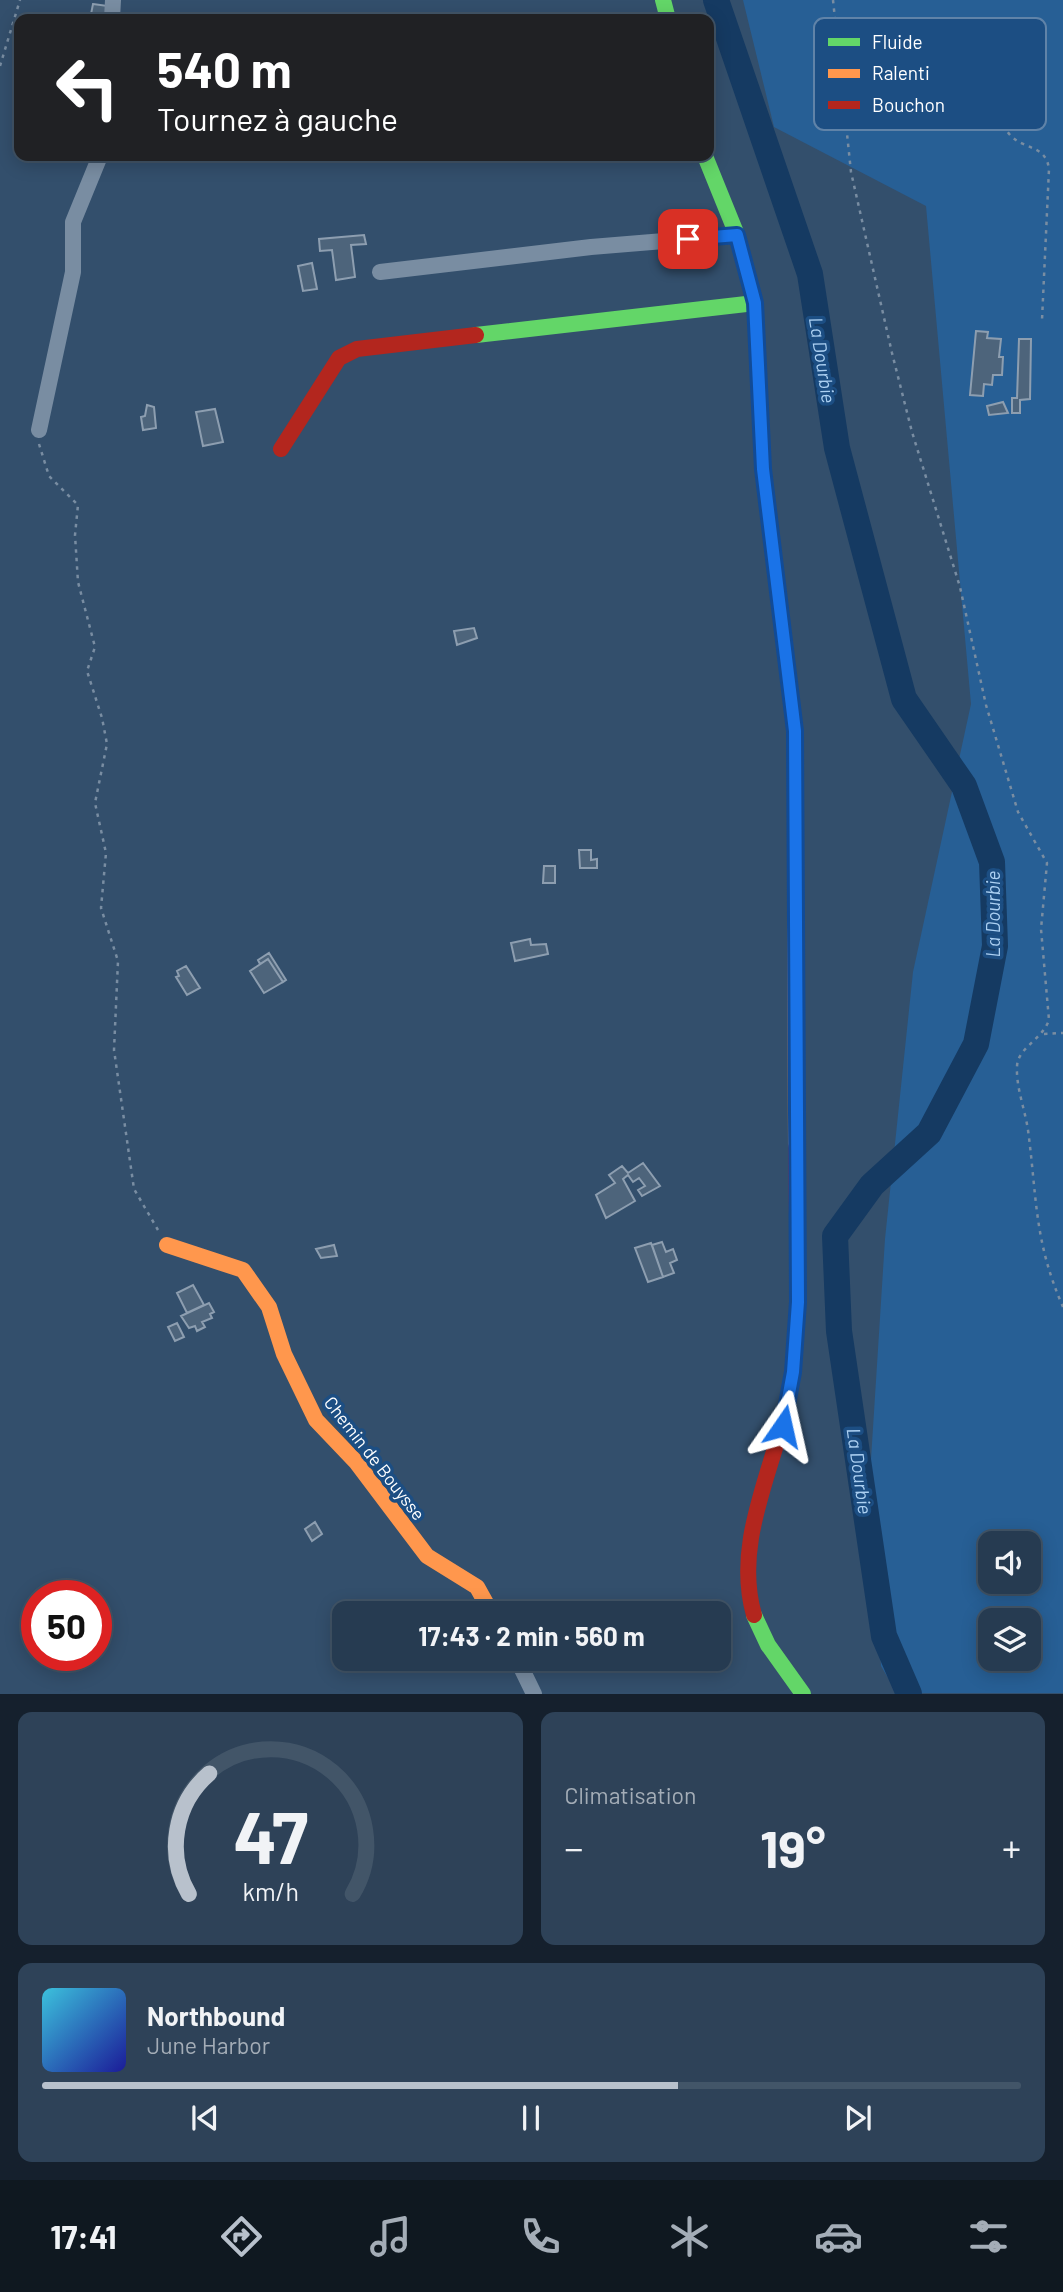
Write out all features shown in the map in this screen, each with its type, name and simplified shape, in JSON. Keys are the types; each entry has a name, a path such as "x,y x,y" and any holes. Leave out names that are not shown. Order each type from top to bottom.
{"main road":[{"path":"707,161 737,235 755,303 763,469 795,731 798,1302 789,1399 754,1523 747,1577 753,1614 762,1636 803,1693"},
{"path":"281,449 339,358 356,349 755,303"},
{"name":"Chemin de Bouysse","path":"167,1245 243,1270 269,1307 285,1354 316,1420 356,1462 427,1556 477,1587 485,1601"}],"street":[{"path":"39,430 73,272 73,222 98,161"},
{"path":"380,272 591,247 737,235"},
{"path":"523,1671 534,1693"}],"path":[{"path":"833,0 835,18"},
{"path":"0,66 14,20"},
{"path":"846,130 851,172 892,353 912,432 960,587 986,705 1018,812 1047,863 1041,929 1049,1020 1044,1034 1024,1049 1016,1065 1028,1131 1034,1206 1041,1248 1063,1307"},
{"path":"1007,130 1010,136 1040,151 1047,160 1042,320"},
{"path":"39,430 39,446 50,476 78,505 75,534 78,582 95,647 87,671 107,744 95,803 106,853 101,908 118,961 114,1050 134,1189 167,1245"},
{"path":"1044,1034 1063,1033"}],"shaded area":[{"path":"743,0 1063,0 1063,1693 897,1693 881,1666 870,1475 885,1239 913,972 971,704 926,206 774,127"}],"building":[{"path":"93,4 108,6 106,14 91,14"},
{"path":"364,235 366,244 351,245 355,277 336,280 332,250 320,251 319,239"},
{"path":"312,263 317,289 303,291 298,266"},
{"path":"976,331 988,332 987,338 1001,339 999,357 1003,357 1002,375 993,375 992,385 984,384 983,396 970,395"},
{"path":"1019,339 1031,339 1030,399 1020,400 1020,413 1012,413 1012,398 1017,398"},
{"path":"1003,402 1008,413 989,415 987,406"},
{"path":"147,405 154,407 156,428 143,430 141,417 145,416"},
{"path":"215,409 223,442 203,446 196,412"},
{"path":"474,628 477,638 457,645 454,631"},
{"path":"579,850 591,850 591,860 597,859 597,868 580,868"},
{"path":"544,866 555,866 555,883 543,883"},
{"path":"530,939 531,945 546,944 548,954 515,961 511,943"},
{"path":"269,953 286,980 283,982 268,959 260,964 258,960"},
{"path":"268,959 283,982 264,993 250,971"},
{"path":"186,966 200,988 187,995 176,977 179,976 177,971"},
{"path":"643,1163 660,1186 642,1196 638,1190 645,1186 639,1178 633,1182 628,1175 623,1179 635,1201 606,1218 596,1195 615,1183 609,1175 622,1166 628,1173"},
{"path":"662,1242 666,1252 673,1249 677,1260 670,1263 674,1273 663,1277 652,1245"},
{"path":"651,1243 663,1277 648,1282 635,1248"},
{"path":"334,1245 337,1256 321,1258 316,1249"},
{"path":"193,1285 204,1305 187,1313 177,1293"},
{"path":"209,1303 214,1312 210,1314 212,1318 202,1322 205,1327 197,1331 195,1326 189,1328 181,1316"},
{"path":"177,1323 184,1337 175,1341 168,1327"},
{"path":"315,1522 322,1534 312,1541 305,1529"}],"waterway":[{"name":"La Dourbie","path":"716,0 810,274 837,448 904,699 964,786 992,862 995,946 976,1044 929,1133 872,1185 835,1236 839,1331 884,1636 909,1694"}],"traffic: fast":[{"path":"663,0 667,14"},
{"path":"707,161 737,235 755,303 763,469 795,731 795,802"},
{"path":"476,335 755,303"},
{"path":"754,1615 768,1645 803,1694"}],"traffic: slow":[{"path":"795,802 796,1148"},
{"path":"167,1245 243,1270 269,1307 284,1354 316,1420 356,1462 427,1556 477,1587 485,1601"}],"traffic: jam":[{"path":"281,449 339,358 357,349 476,335"},
{"path":"754,1615 749,1585 753,1525 787,1407 795,1349 798,1292 796,1148"}],"route":[{"path":"688,239 737,235 748,270 755,303 763,469 795,731 798,1302 793,1372 783,1426"}]}
